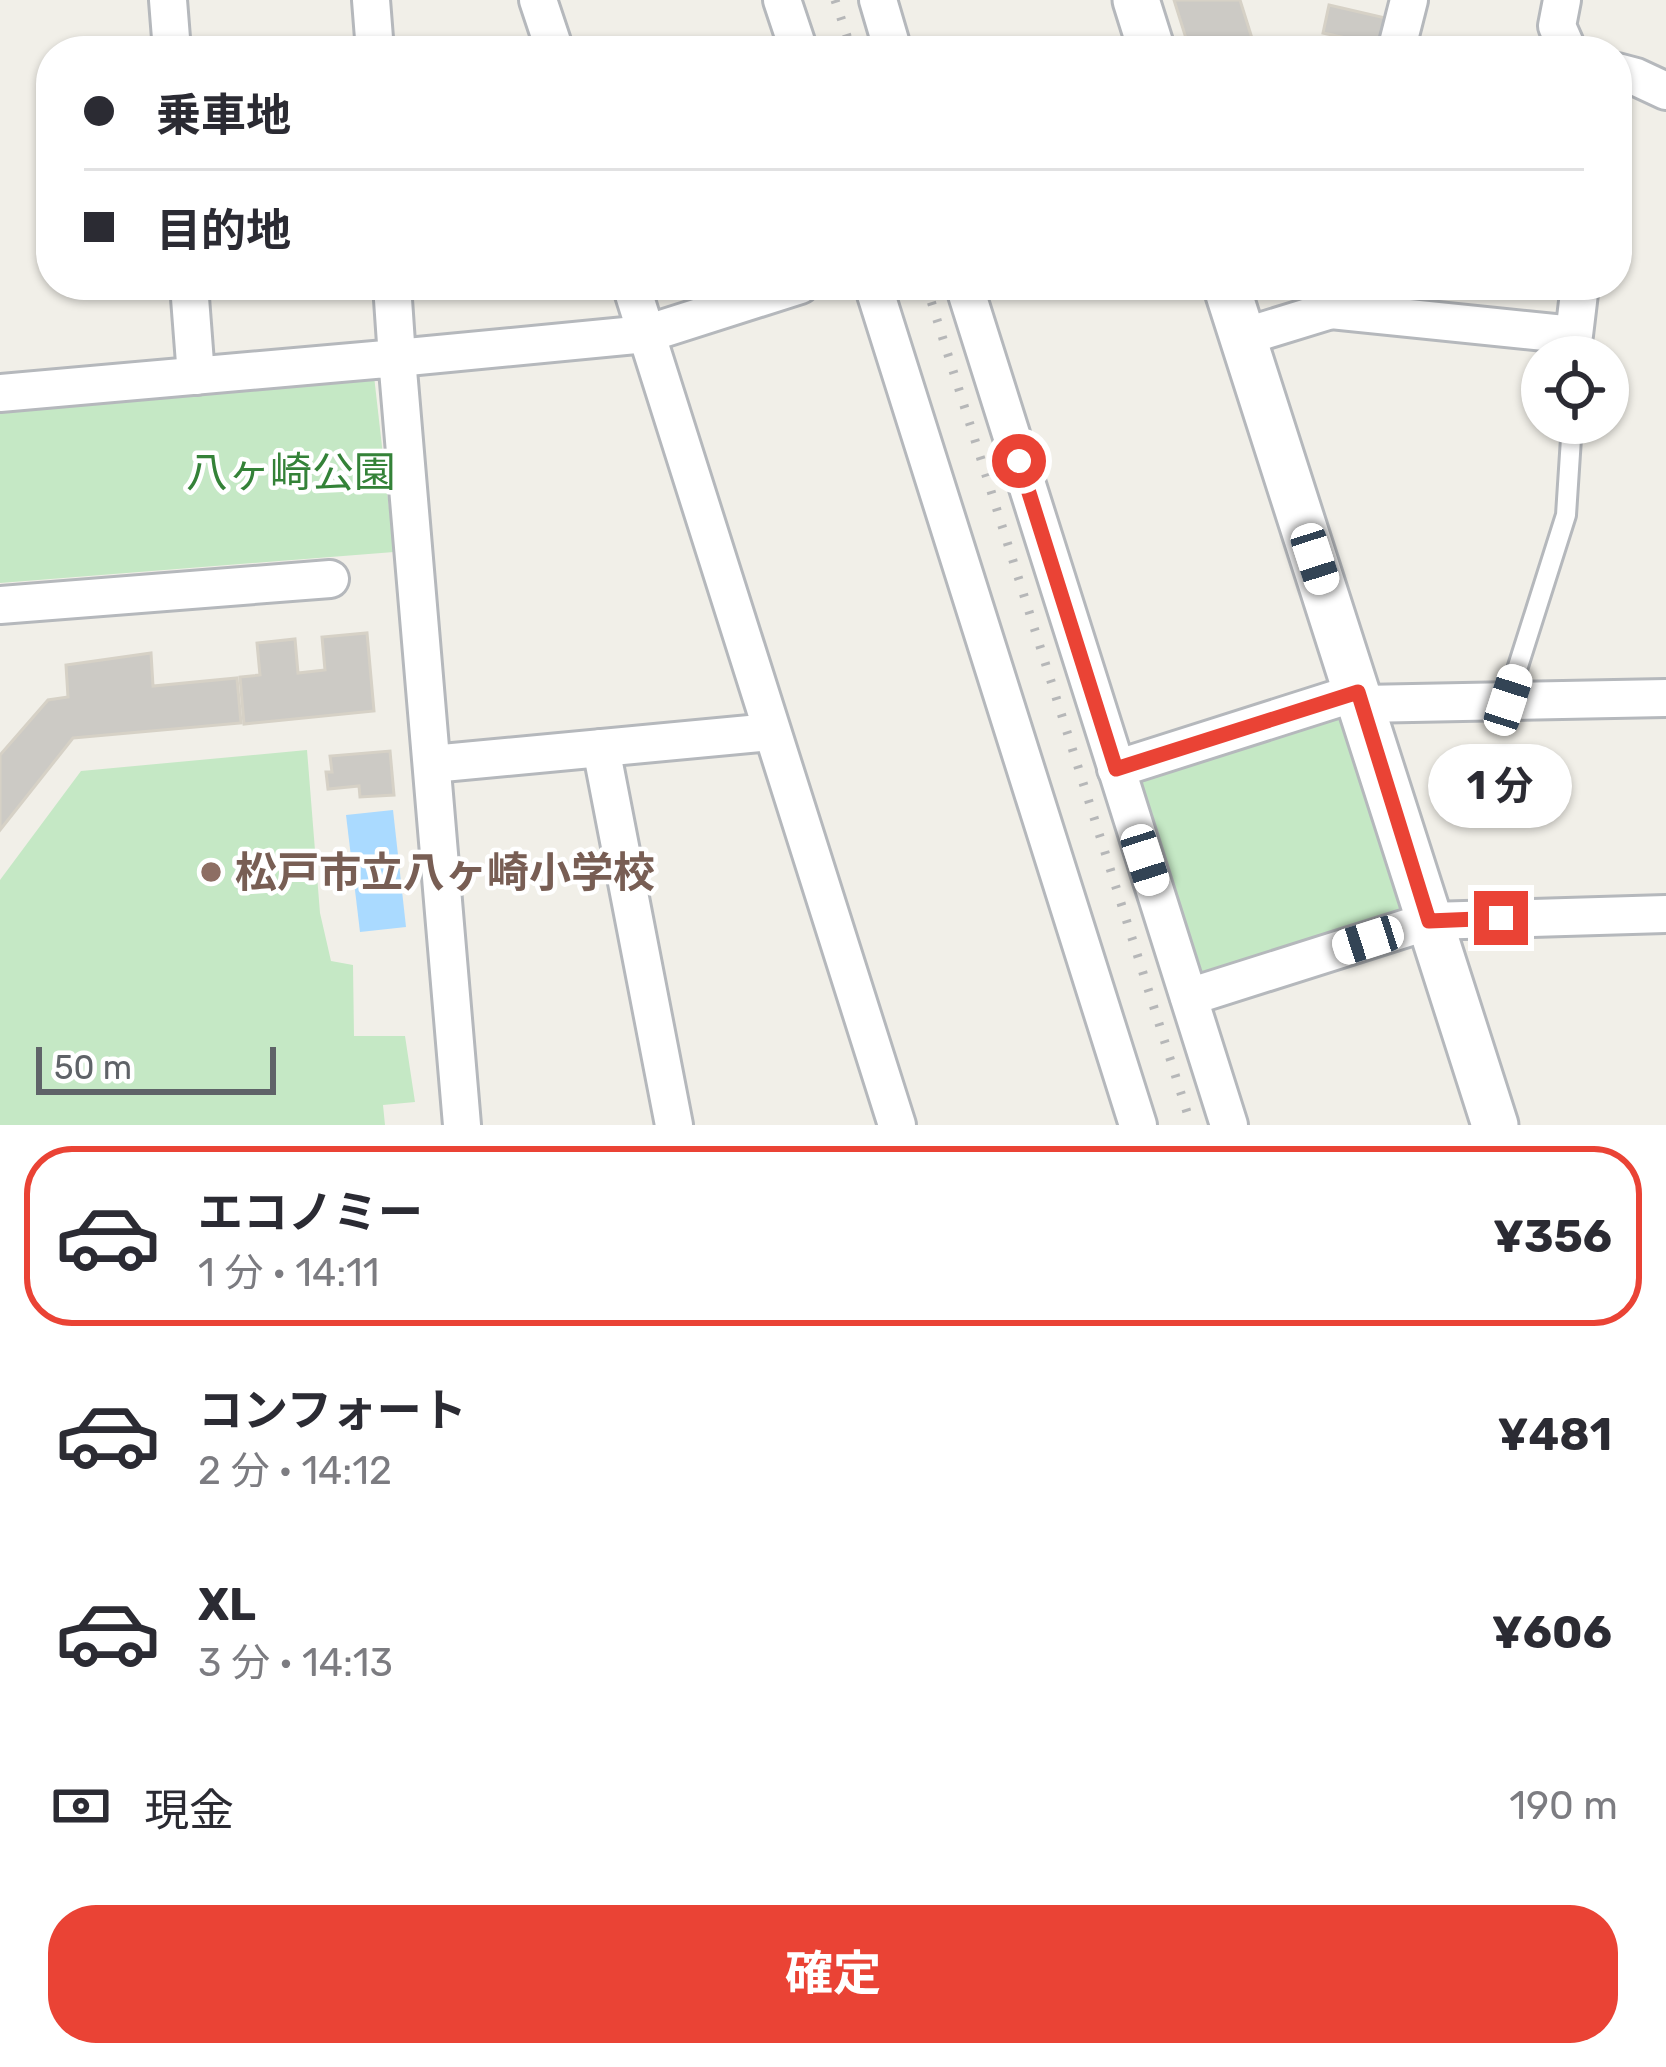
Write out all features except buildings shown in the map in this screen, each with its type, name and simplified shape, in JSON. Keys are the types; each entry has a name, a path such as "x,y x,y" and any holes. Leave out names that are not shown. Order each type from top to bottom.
{"street":[{"path":"168,0 171,36"},
{"path":"371,0 374,36"},
{"path":"538,0 550,36"},
{"path":"782,0 794,36"},
{"path":"878,0 889,36"},
{"path":"1136,0 1147,36"},
{"path":"1400,36 1408,0"},
{"path":"1561,36 1557,26 1562,0"},
{"path":"1632,75 1666,91"},
{"path":"190,300 196,376"},
{"path":"393,300 462,1125"},
{"path":"636,300 897,1125"},
{"path":"0,393 646,334 753,300"},
{"path":"878,300 1138,1125"},
{"path":"969,300 1229,1125"},
{"path":"1231,300 1495,1125"},
{"path":"1243,338 1327,300"},
{"path":"1349,300 1526,336"},
{"path":"1576,336 1579,300"},
{"path":"0,605 329,579"},
{"path":"1116,769 1360,698 1666,698"},
{"path":"432,764 770,732"},
{"path":"601,748 674,1125"},
{"path":"1189,997 1429,921 1666,914"}],"lane":[{"path":"1508,700 1566,515 1571,444"}],"green space":[{"name":"八ヶ崎公園","path":"374,376 394,552 0,583 0,412"},
{"path":"1338,712 1404,916 1212,978 1193,975 1136,790 1146,770"},
{"path":"307,750 320,913 331,961 353,965 354,1036 405,1036 415,1102 383,1105 385,1125 0,1125 0,880 81,771"}],"water":[{"path":"393,810 406,927 360,932 346,815"}],"railway":[{"path":"835,0 847,36"},
{"path":"931,300 1191,1125"}],"place":[{"name":"松戸市立八ヶ崎小学校","path":"211,872"}],"route":[{"path":"1019,461 1116,769 1358,692 1429,921 1501,918"}]}
